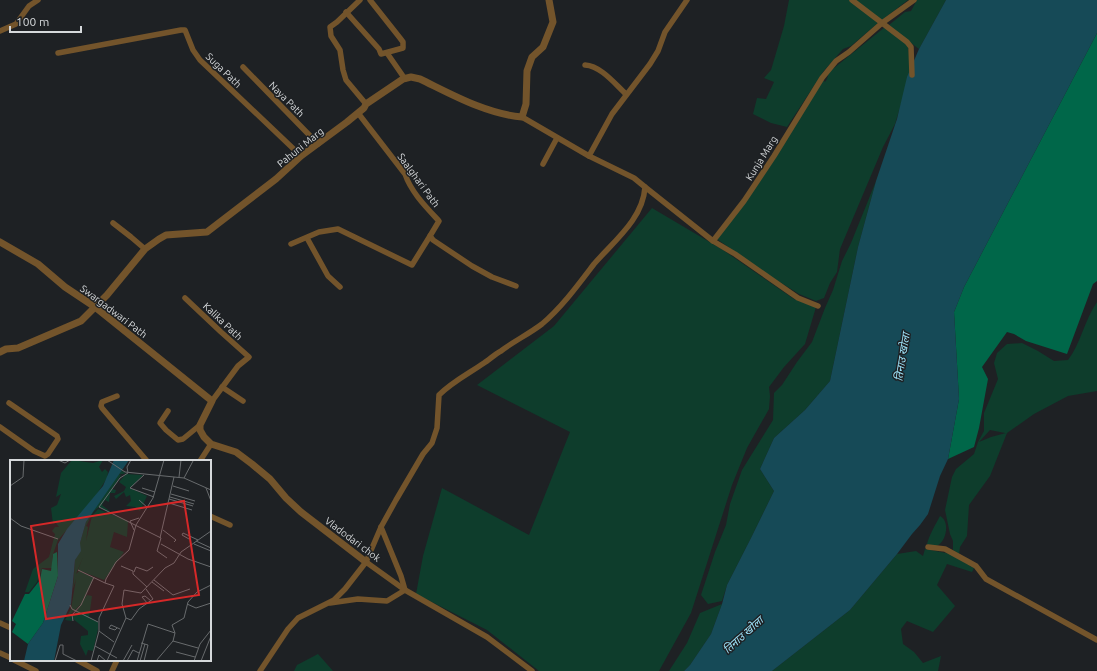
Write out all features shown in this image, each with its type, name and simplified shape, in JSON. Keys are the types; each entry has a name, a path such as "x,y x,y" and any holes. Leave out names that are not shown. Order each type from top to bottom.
{"street":[{"path":"0,31 17,23 29,6 38,0"},
{"path":"360,0 330,27 330,32 340,50 346,80 366,104"},
{"path":"346,12 379,49 380,54 402,48 403,42 370,0"},
{"path":"522,117 526,104 527,71 532,57 543,47 553,22 549,0"},
{"path":"589,156 612,114 650,64 658,51 665,32 687,0"},
{"path":"852,0 907,42 911,47 912,75"},
{"name":"Kunja Marg","path":"713,241 744,201 774,156 822,78 836,61 849,52 882,23 914,0"},
{"name":"Suga Path","path":"58,53 185,30 193,50 200,60 301,156"},
{"path":"387,53 405,79 420,79 469,102 508,116 522,117 589,156 634,178 713,241 735,254 798,298 818,306"},
{"path":"585,65 592,65 598,69 626,94"},
{"name":"Naya Path","path":"243,67 318,144"},
{"name":"Pahuni Marg","path":"0,352 6,349 18,348 81,321 145,249 166,236 207,232 276,179 301,156 358,113 366,104 405,79"},
{"name":"Saalghari Path","path":"358,113 405,174 413,190 438,221 430,236"},
{"path":"543,164 557,138"},
{"path":"262,670 288,629 298,618 334,600 345,589 366,562 381,527 410,474 432,443 436,434 439,395 447,387 464,375 542,324 561,305 596,262 624,232 644,198 645,187"},
{"path":"113,223 131,236 145,249"},
{"path":"291,244 319,232 338,228 412,265 430,236 433,240 472,266 492,277 516,286"},
{"path":"307,238 328,276 340,287"},
{"name":"Swargadwari Path","path":"0,242 38,264 65,287 95,307 212,401"},
{"name":"Kalika Path","path":"185,298 249,357 238,366 222,387"},
{"path":"168,411 160,423 176,439 181,441 200,425 212,401 222,387 243,401"},
{"path":"117,396 104,401 101,404 102,408 146,460"},
{"path":"0,428 34,451 45,456 58,439 57,436 8,402"},
{"path":"200,425 200,430 204,437 211,444 201,460"},
{"name":"Vladodari chok","path":"211,444 236,452 270,480 301,512 366,562 405,590 487,637 532,671"},
{"path":"211,516 230,525"},
{"path":"328,603 358,599 387,601 405,590 401,576 381,527"},
{"path":"928,547 945,549 976,566 986,579 1097,640"},
{"path":"0,623 10,628"},
{"path":"0,653 10,658"},
{"path":"16,661 36,671"},
{"path":"79,661 97,671"},
{"path":"112,671 117,661"}],"green space":[{"path":"789,0 851,0 878,23 851,46 843,49 823,72 787,127 771,123 753,114 757,98 766,99 774,82 764,78 771,70 784,26"},
{"path":"855,0 908,0 882,20"},
{"path":"917,0 946,0 919,49 889,25 905,12 911,11"},
{"path":"885,27 908,45 911,71 895,124 883,147 840,249 837,272 830,283 824,298 816,301 799,294 770,276 714,237 744,204 823,80 825,82 827,79 829,72"},
{"path":"1097,33 1097,281 1093,284 1067,354 1026,341 1007,332 982,367 988,379 974,447 948,459 959,399 954,312 964,287"},
{"path":"876,181 858,247 830,381 805,410 774,438 760,469 774,491 727,585 722,601 708,604 701,595 715,552 726,525 730,504 742,470 773,420 774,393 782,385 812,342 833,290 842,261 851,243"},
{"path":"652,208 723,250 794,299 816,307 805,344 784,367 769,387 769,409 747,448 732,485 691,613 659,671 539,671 487,630 416,594 423,556 442,488 529,535 570,432 477,385 554,326"},
{"path":"1097,302 1097,391 1068,396 1034,414 1007,433 990,476 969,505 967,536 960,547 959,554 953,550 953,541 945,510 952,477 956,469 974,454 978,442 984,431 984,413 998,379 994,363 997,353 1007,344 1022,343 1054,361 1068,360","holes":["990,430 1006,433 979,442"]},
{"path":"940,516 944,519 946,524 945,536 942,542 938,545 933,546 927,544 931,533"},
{"path":"925,549 951,554 974,568 972,572 947,564 937,585 955,606 933,632 907,621 901,629 903,644 914,652 923,663 941,656 938,671 772,671 850,610 897,554 916,551 923,556"},
{"path":"722,604 711,634 690,665 684,671 669,671 687,643 700,613"},
{"path":"318,654 333,671 294,671 297,665"}],"water":[{"name":"तिनाउ खोला","path":"946,0 1097,0 1097,33 964,287 954,312 959,399 948,459 940,476 928,514 850,610 772,671 684,671 690,665 711,634 727,585 774,491 760,469 774,438 805,410 830,381 858,247 876,181 897,119 907,77 919,49"}]}
